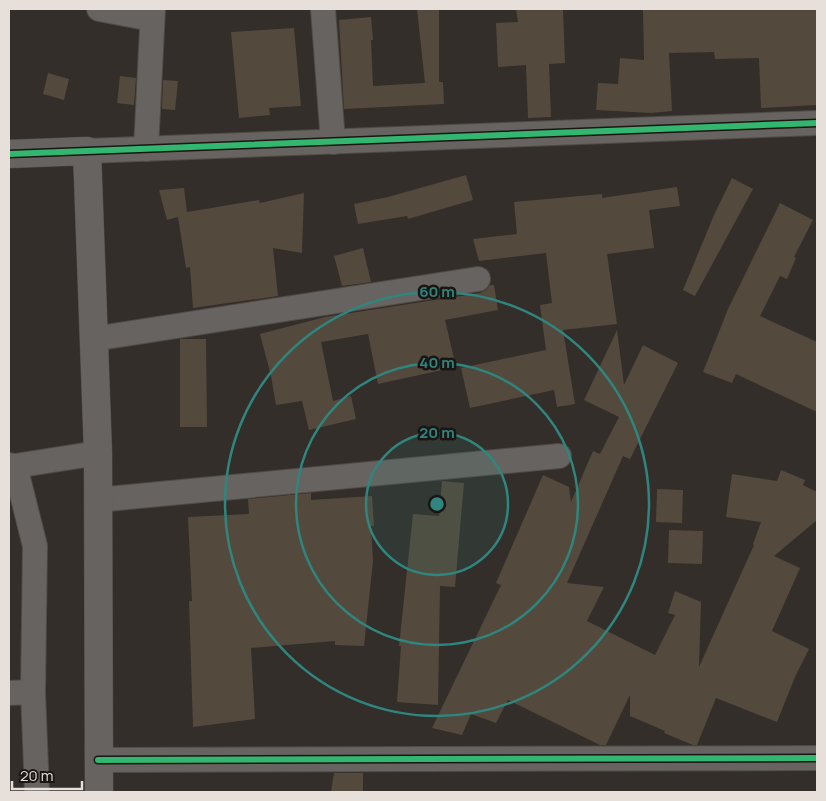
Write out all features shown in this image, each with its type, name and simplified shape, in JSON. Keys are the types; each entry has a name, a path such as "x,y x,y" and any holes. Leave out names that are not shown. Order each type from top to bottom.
{"street":[{"path":"99,9 153,14 146,149"},
{"path":"322,9 333,142"},
{"path":"9,154 817,123"},
{"path":"87,151 98,453 99,792"},
{"path":"93,339 478,279"},
{"path":"37,792 33,692 34,546 12,466 98,453"},
{"path":"97,500 559,456"},
{"path":"9,694 33,692"},
{"path":"98,760 817,758"}],"building":[{"path":"417,9 439,9 439,82 443,82 444,104 344,109 339,20 371,17 373,86 425,83"},
{"path":"516,9 563,9 565,63 549,64 551,117 528,118 526,65 498,67 496,23 518,22"},
{"path":"643,9 817,9 817,105 761,108 759,58 715,59 714,52 669,53 672,111 651,113 596,110 598,83 618,84 620,58 644,60"},
{"path":"294,28 301,106 269,108 270,115 239,118 231,32"},
{"path":"48,73 69,79 64,100 43,94"},
{"path":"120,76 136,78 134,105 117,103"},
{"path":"163,80 178,81 175,110 162,109"},
{"path":"466,175 473,200 408,219 407,216 358,224 354,204 388,197"},
{"path":"732,178 753,189 695,296 683,290 714,215"},
{"path":"677,187 680,206 649,210 654,248 607,254 617,324 563,330 575,404 557,407 554,390 470,408 461,368 546,350 540,305 552,303 546,253 479,261 473,239 517,234 514,202 602,194 602,198"},
{"path":"184,188 187,212 259,200 260,203 304,193 302,253 273,248 278,296 193,308 190,267 186,268 178,217 167,220 159,190"},
{"path":"780,203 813,220 794,257 796,258 787,279 780,276 760,316 817,342 817,412 736,374 732,383 703,372 728,309"},
{"path":"363,248 371,282 342,286 334,256"},
{"path":"490,285 494,285 498,310 445,320 456,367 378,384 368,334 321,342 333,401 351,396 356,419 309,430 302,401 276,405 260,334 325,317 480,293"},
{"path":"617,330 624,385 643,345 678,363 630,459 623,456 567,583 604,587 587,621 655,655 675,615 668,613 675,591 701,602 699,667 754,545 761,522 726,517 732,474 777,481 781,470 805,480 803,485 817,492 817,520 774,556 800,568 772,631 809,649 795,677 777,722 716,698 697,745 693,745 630,716 630,695 606,745 600,745 508,700 496,723 471,714 462,735 432,728 501,585 496,583 543,475 569,487 571,502 593,451 600,454 619,417 584,400"},
{"path":"180,339 206,339 207,427 180,427"},
{"path":"442,481 464,483 455,587 440,586 438,705 397,702 401,646 399,646 413,514 439,516"},
{"path":"657,489 683,490 682,523 656,522"},
{"path":"311,493 311,500 372,496 374,526 371,526 373,561 364,646 335,645 335,641 251,648 255,719 193,727 189,601 192,601 188,517 249,514 248,499"},
{"path":"669,530 703,531 702,564 668,563"},
{"path":"334,773 363,773 363,792 331,792"}],"cycle path":[{"path":"9,154 817,123"},
{"path":"98,760 817,758"}]}
